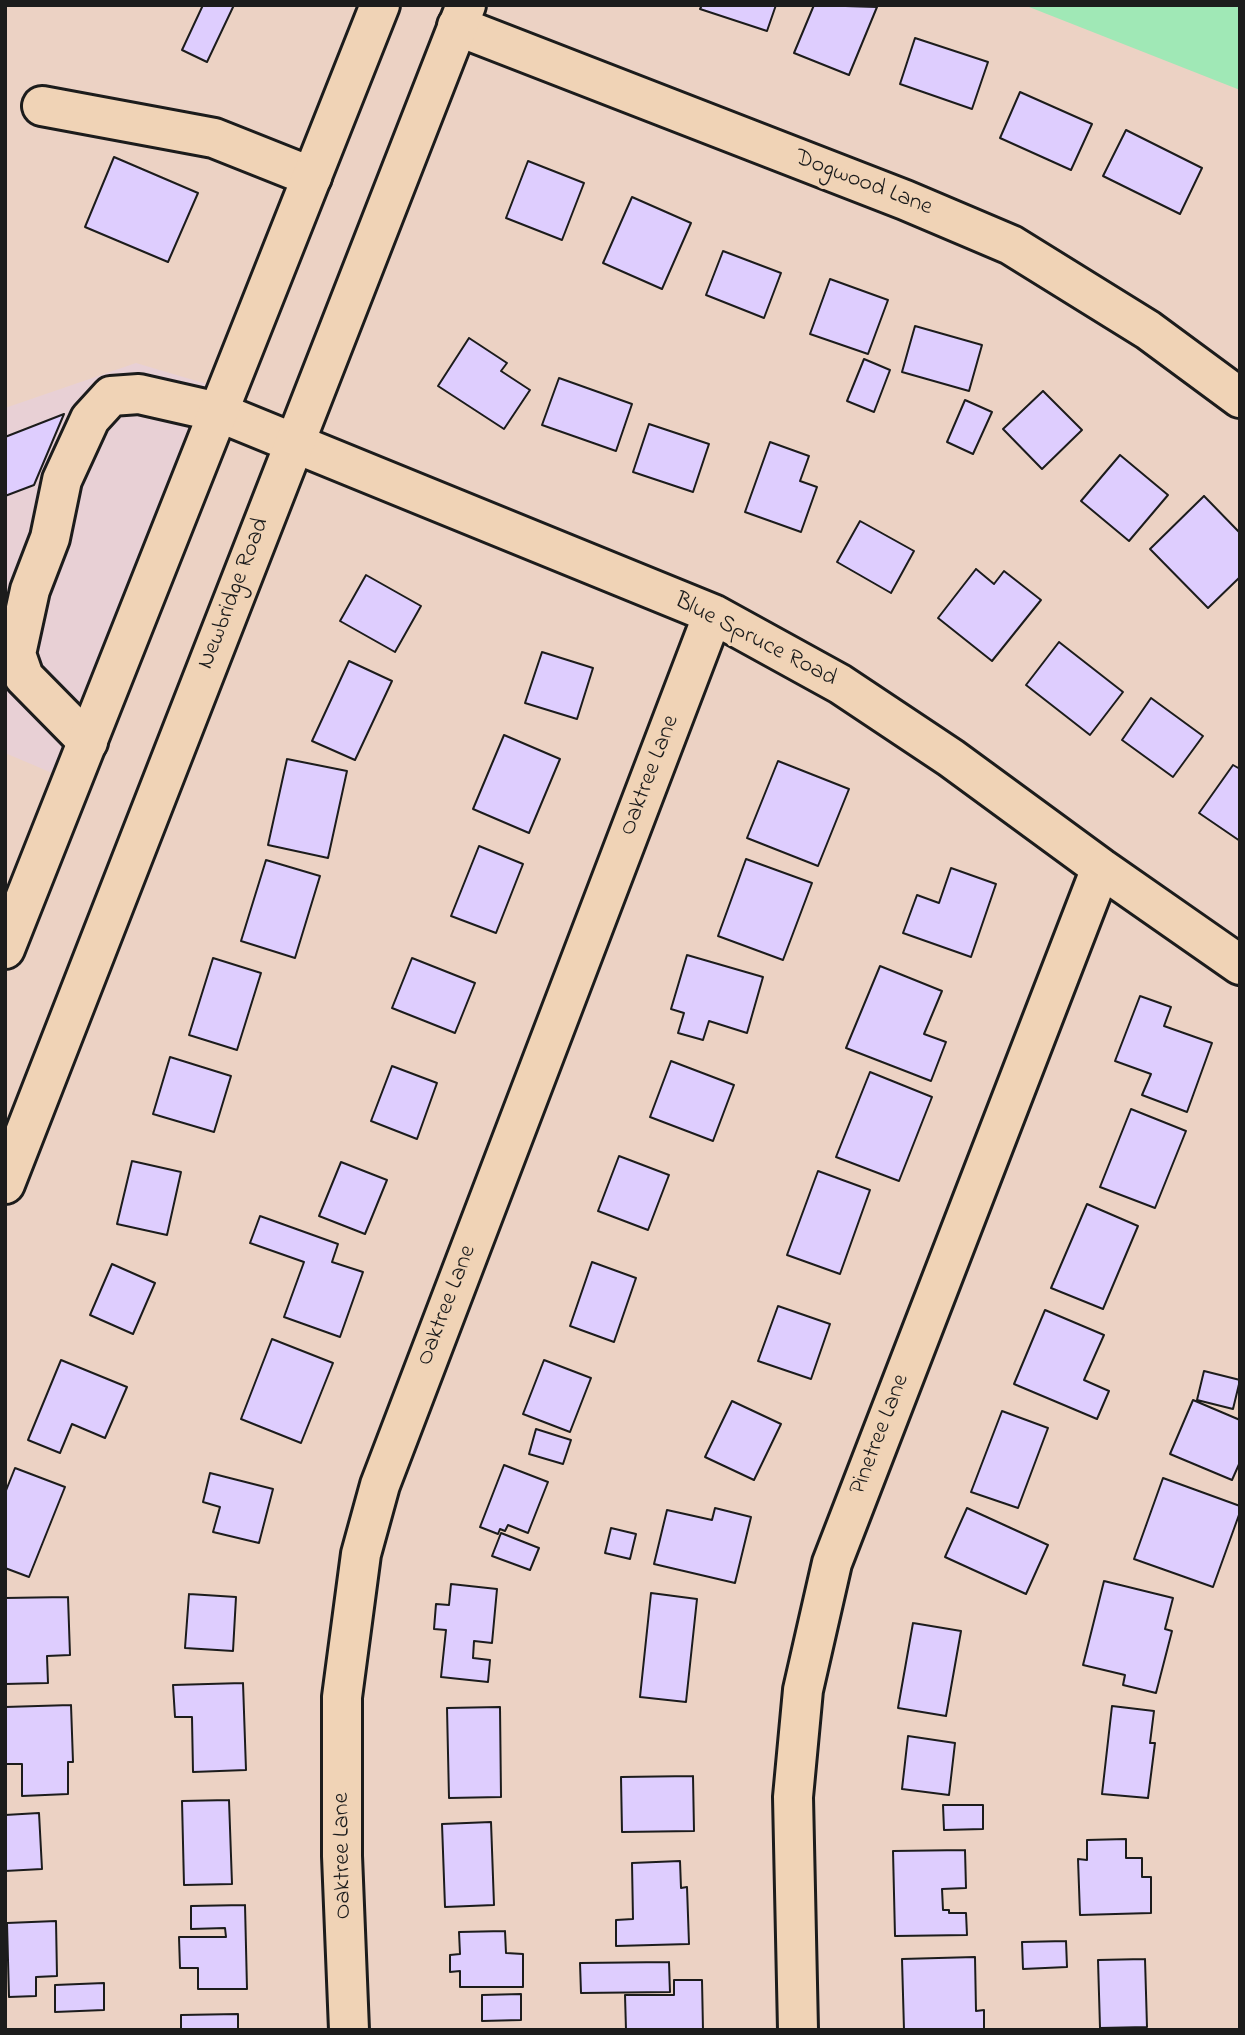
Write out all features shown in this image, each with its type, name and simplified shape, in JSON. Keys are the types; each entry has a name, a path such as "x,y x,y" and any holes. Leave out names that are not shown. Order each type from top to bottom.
{"street":[{"path":"5,949 380,5"},
{"name":"Dogwood Lane","path":"462,16 1011,245 1148,330 1240,398"},
{"name":"Newbridge Road","path":"5,1184 462,16"},
{"path":"42,106 214,138 312,177"},
{"name":"Blue Spruce Road","path":"88,741 24,677 16,654 30,590 50,538 62,480 90,419 111,396 139,394 218,412 713,614 840,684 951,758 1240,965"},
{"name":"Oaktree Lane","path":"349,2030 342,1856 342,1697 364,1543 380,1485 713,614"},
{"name":"Pinetree Lane","path":"798,2030 793,1797 803,1690 832,1563 1101,868"}],"shaded area":[{"path":"136,363 217,387 64,778 5,753 5,408"}],"green space":[{"path":"1024,5 1240,5 1240,90"}],"building":[{"path":"203,5 234,5 207,62 182,50"},
{"path":"702,5 776,5 767,31 700,9"},
{"path":"814,5 877,7 849,75 794,53"},
{"path":"915,38 988,62 972,109 900,84"},
{"path":"1020,92 1092,124 1071,170 1000,138"},
{"path":"1126,130 1202,168 1180,214 1103,176"},
{"path":"114,157 198,193 168,262 85,227"},
{"path":"528,161 584,183 562,240 506,218"},
{"path":"632,197 691,223 662,289 603,263"},
{"path":"723,251 781,273 764,318 706,295"},
{"path":"830,279 888,300 868,354 810,334"},
{"path":"915,326 982,345 969,391 902,372"},
{"path":"469,338 507,363 501,371 530,390 504,429 438,386"},
{"path":"864,359 890,370 874,412 847,401"},
{"path":"559,378 632,404 616,451 542,425"},
{"path":"1043,391 1082,430 1042,469 1003,429"},
{"path":"965,400 992,412 973,454 947,442"},
{"path":"64,414 34,485 5,496 5,437"},
{"path":"649,424 709,444 693,492 633,472"},
{"path":"770,442 809,456 800,481 817,487 801,532 745,512"},
{"path":"1120,455 1168,495 1129,541 1081,501"},
{"path":"1204,496 1240,533 1240,577 1208,608 1150,549"},
{"path":"860,521 914,551 891,593 837,562"},
{"path":"976,569 994,584 1004,571 1041,600 992,661 938,618"},
{"path":"366,575 421,606 395,652 340,621"},
{"path":"1059,642 1123,692 1090,735 1026,685"},
{"path":"542,652 593,668 577,719 525,703"},
{"path":"349,661 392,681 355,760 312,741"},
{"path":"1151,698 1203,736 1173,777 1122,740"},
{"path":"504,735 560,759 529,833 473,809"},
{"path":"287,759 347,771 328,858 268,845"},
{"path":"778,761 849,789 818,866 747,838"},
{"path":"1233,765 1240,769 1240,841 1199,813"},
{"path":"479,846 523,864 496,933 451,916"},
{"path":"746,859 812,883 783,960 718,936"},
{"path":"266,860 320,876 295,958 241,941"},
{"path":"951,868 996,884 971,957 903,933 917,895 939,903"},
{"path":"687,955 763,977 747,1033 709,1021 703,1040 678,1033 684,1013 671,1009"},
{"path":"213,958 261,973 237,1050 189,1035"},
{"path":"412,958 475,983 455,1033 392,1008"},
{"path":"880,966 942,991 924,1034 946,1042 931,1081 846,1048"},
{"path":"1140,996 1171,1007 1164,1026 1212,1043 1187,1112 1142,1095 1151,1074 1115,1061"},
{"path":"170,1057 231,1076 214,1132 153,1114"},
{"path":"671,1061 734,1085 713,1141 650,1117"},
{"path":"392,1066 437,1083 417,1139 371,1121"},
{"path":"870,1072 932,1097 899,1181 836,1157"},
{"path":"1131,1109 1186,1131 1155,1208 1100,1187"},
{"path":"619,1156 669,1175 648,1230 598,1211"},
{"path":"132,1161 181,1172 167,1235 117,1224"},
{"path":"341,1162 387,1180 365,1234 319,1216"},
{"path":"818,1171 870,1190 840,1274 787,1255"},
{"path":"1087,1204 1138,1226 1103,1309 1051,1288"},
{"path":"260,1216 338,1244 332,1262 363,1272 340,1337 284,1317 304,1262 250,1243"},
{"path":"592,1262 636,1278 614,1342 570,1326"},
{"path":"112,1264 155,1283 133,1334 90,1315"},
{"path":"778,1306 830,1324 811,1379 758,1361"},
{"path":"1045,1310 1104,1335 1084,1380 1109,1391 1097,1419 1014,1384"},
{"path":"272,1339 333,1363 301,1443 241,1419"},
{"path":"61,1360 127,1387 105,1438 72,1424 60,1453 28,1440"},
{"path":"544,1360 591,1378 570,1432 523,1414"},
{"path":"1204,1371 1240,1380 1233,1409 1197,1400"},
{"path":"1193,1400 1240,1420 1240,1462 1232,1480 1170,1454"},
{"path":"732,1401 781,1424 754,1480 705,1457"},
{"path":"1002,1411 1048,1428 1018,1508 971,1492"},
{"path":"536,1429 571,1440 563,1464 529,1454"},
{"path":"504,1465 548,1482 528,1533 508,1525 505,1531 500,1529 498,1534 480,1527"},
{"path":"15,1468 65,1487 29,1577 5,1568 5,1493"},
{"path":"210,1473 273,1489 259,1543 213,1532 220,1507 203,1502"},
{"path":"1163,1478 1240,1506 1213,1587 1134,1559"},
{"path":"715,1508 751,1517 735,1583 654,1564 667,1510 712,1520"},
{"path":"967,1508 1048,1545 1026,1594 945,1557"},
{"path":"611,1528 636,1534 630,1559 605,1553"},
{"path":"501,1533 539,1548 530,1570 492,1556"},
{"path":"1104,1581 1173,1598 1165,1629 1172,1631 1156,1693 1123,1685 1125,1675 1083,1665"},
{"path":"451,1584 497,1589 492,1643 474,1641 473,1658 490,1660 488,1682 441,1677 446,1630 434,1629 436,1604 449,1605"},
{"path":"651,1593 697,1599 686,1702 640,1697"},
{"path":"189,1594 236,1597 233,1651 185,1648"},
{"path":"68,1597 70,1655 47,1656 48,1683 5,1684 5,1598"},
{"path":"913,1623 961,1631 946,1716 898,1708"},
{"path":"243,1683 246,1770 193,1772 192,1717 175,1717 173,1685"},
{"path":"71,1705 73,1762 68,1762 68,1794 22,1796 22,1764 5,1764 5,1707"},
{"path":"1112,1706 1154,1711 1150,1743 1155,1743 1148,1798 1102,1794"},
{"path":"500,1707 501,1797 449,1798 447,1708"},
{"path":"908,1736 955,1743 949,1795 902,1789"},
{"path":"693,1776 694,1831 622,1832 621,1777"},
{"path":"229,1800 232,1884 184,1885 182,1801"},
{"path":"943,1805 983,1805 983,1829 944,1830"},
{"path":"39,1813 42,1869 5,1871 5,1815"},
{"path":"491,1822 494,1905 445,1907 442,1824"},
{"path":"1126,1839 1126,1858 1142,1858 1142,1877 1151,1877 1151,1913 1080,1915 1078,1859 1087,1860 1087,1840"},
{"path":"965,1850 966,1888 942,1889 943,1910 949,1910 949,1913 966,1913 967,1935 895,1936 893,1851"},
{"path":"680,1861 681,1888 687,1887 689,1944 616,1946 616,1920 633,1919 632,1863"},
{"path":"245,1905 247,1989 198,1989 198,1968 180,1968 179,1937 226,1937 225,1928 191,1929 191,1906"},
{"path":"56,1921 57,1976 36,1977 36,1996 9,1997 7,1923"},
{"path":"505,1931 506,1953 523,1954 523,1987 460,1987 460,1971 450,1972 450,1955 460,1954 459,1932"},
{"path":"1066,1941 1067,1967 1023,1969 1022,1942"},
{"path":"975,1957 976,2011 984,2010 984,2030 904,2030 902,1959"},
{"path":"1145,1959 1147,2027 1100,2028 1098,1960"},
{"path":"669,1962 670,1992 581,1993 580,1963"},
{"path":"674,1980 702,1980 703,2030 626,2030 625,1995 674,1995"},
{"path":"104,1983 104,2010 55,2012 55,1985"},
{"path":"521,1994 521,2020 482,2021 482,1995"},
{"path":"238,2014 238,2030 181,2030 181,2015"}]}
